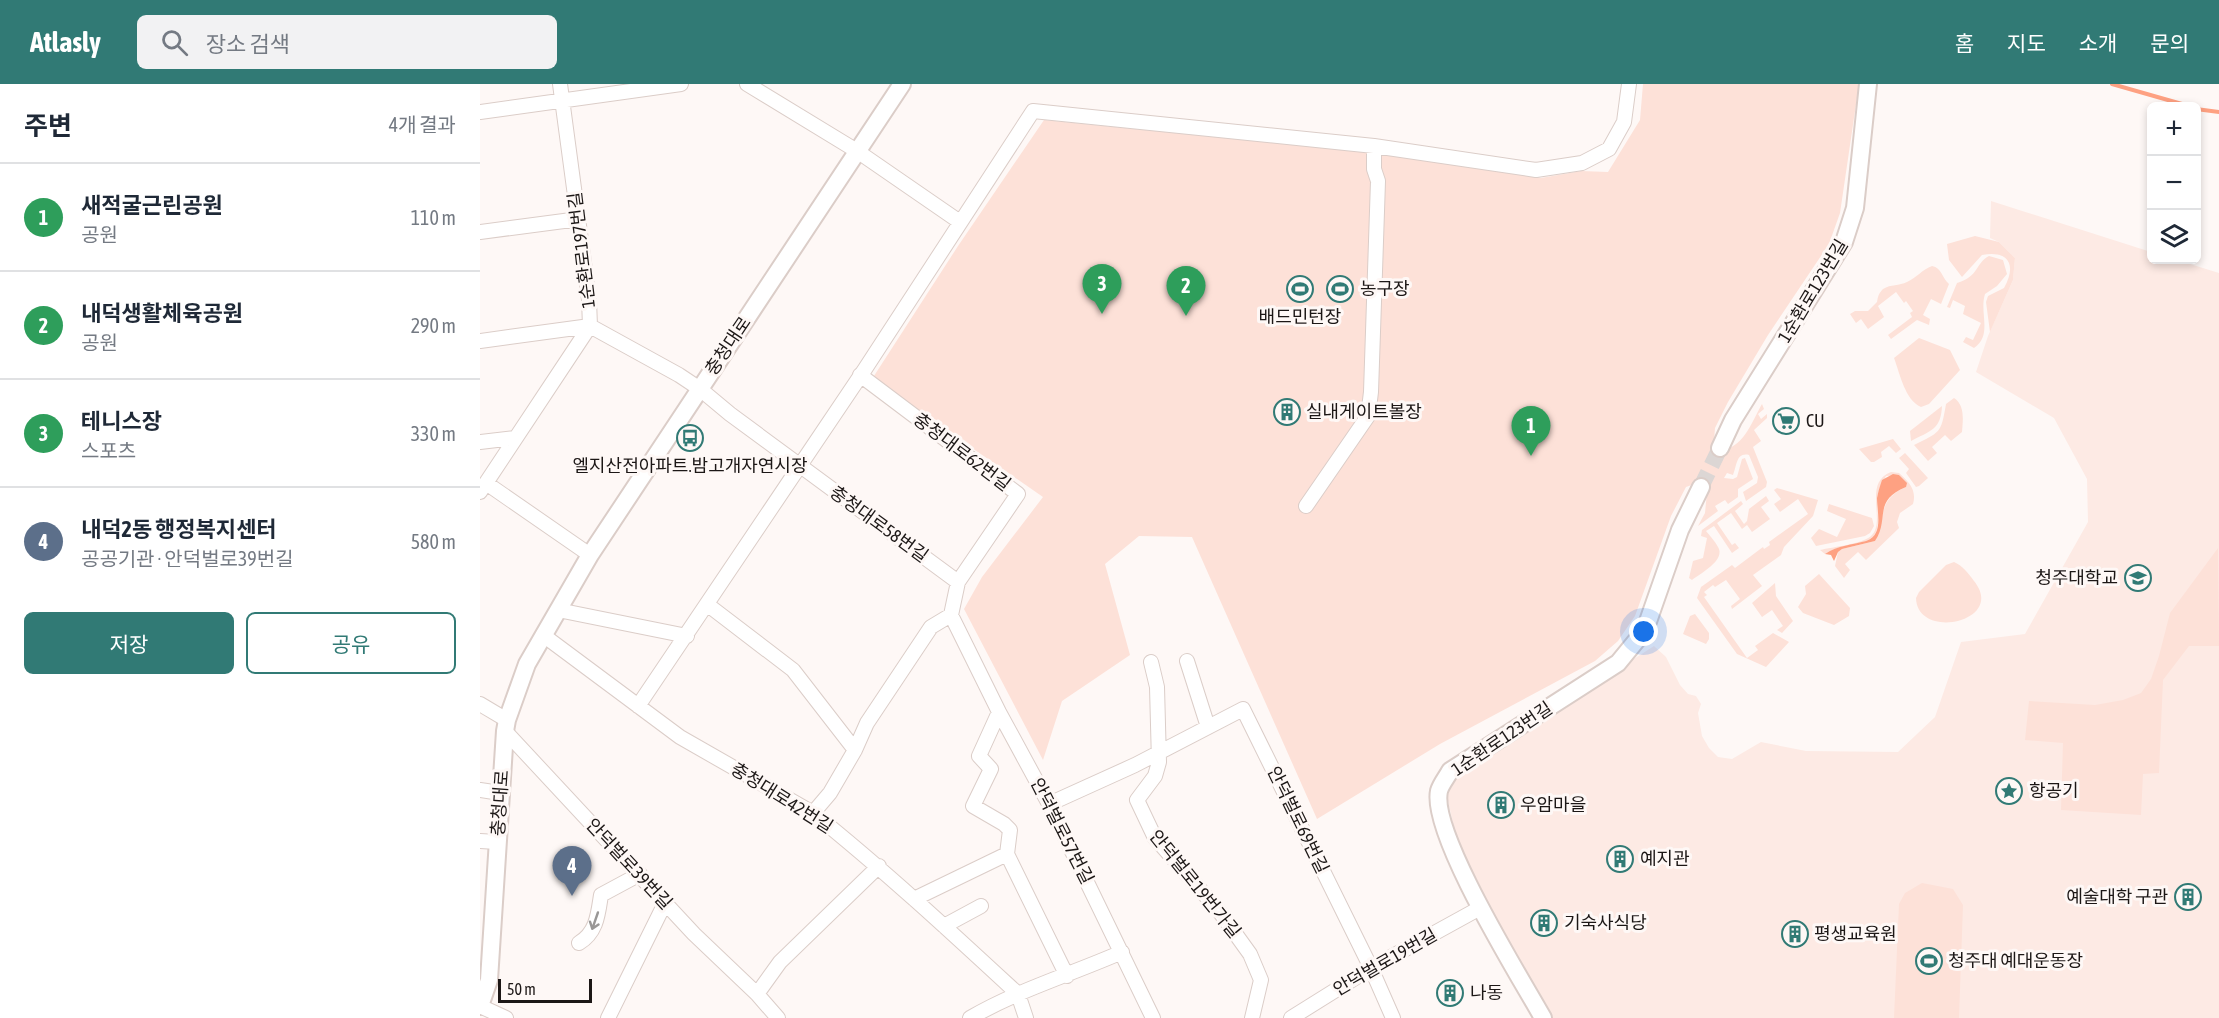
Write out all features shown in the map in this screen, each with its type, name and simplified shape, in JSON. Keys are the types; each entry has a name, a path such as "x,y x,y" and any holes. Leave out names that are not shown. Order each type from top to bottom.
{"street":[{"name":"1순환로197번길","path":"483,488 590,326 579,219 560,84"},
{"path":"480,112 681,84"},
{"path":"747,84 857,151 960,222"},
{"name":"충청대로","path":"480,1006 492,950 500,793 506,726 527,664 591,555 902,84"},
{"path":"638,706 708,605 1033,111 1374,146 1536,170 1582,164 1609,149 1624,122 1629,84"},
{"name":"1순환로123번길","path":"1720,448 1734,420 1844,242 1855,208 1868,84"},
{"path":"1306,506 1368,416 1377,236 1378,181 1374,169 1374,146"},
{"path":"480,232 579,219"},
{"path":"480,341 590,326"},
{"name":"충청대로58번길","path":"590,326 700,389 799,466 958,582"},
{"name":"충청대로62번길","path":"860,375 1018,494 958,582 951,615"},
{"path":"480,442 515,438"},
{"name":"1순환로123번길","path":"1543,1018 1480,908 1441,820 1439,791 1450,771 1618,663 1645,630 1680,530 1701,487"},
{"path":"483,488 591,555"},
{"path":"708,605 793,670 855,750"},
{"path":"558,610 687,636"},
{"path":"813,813 830,793 855,750 867,723 931,627 951,615"},
{"name":"안덕벌로57번길","path":"951,615 999,712 1049,804 1153,1018"},
{"name":"충청대로42번길","path":"543,635 680,737 813,813 879,866 1018,994"},
{"path":"1187,661 1209,727"},
{"path":"1151,662 1157,687 1157,752"},
{"name":"안덕벌로39번길","path":"480,705 506,726 665,903 694,934 758,994 778,1018"},
{"name":"안덕벌로69번길","path":"1049,804 1135,765 1243,709 1371,968 1393,1018"},
{"path":"999,712 979,756 990,769 973,806 1010,830 1007,854 1066,976"},
{"name":"안덕벌로19번가길","path":"1157,752 1159,762 1155,776 1137,800 1155,838 1219,911 1251,954 1262,980 1252,1018"},
{"path":"480,790 500,793"},
{"path":"480,841 497,842"},
{"path":"914,899 1007,854"},
{"path":"758,994 780,962 879,866"},
{"path":"579,943 587,938 596,923 601,895 640,874"},
{"path":"608,1018 665,903"},
{"path":"944,926 981,906"},
{"name":"안덕벌로19번길","path":"1291,1018 1371,968 1480,908"},
{"path":"970,1018 1018,994 1122,952"},
{"path":"1018,994 1026,1018"},
{"path":"480,1006 506,1018"}],"shaded area":[{"path":"1643,84 1859,84 1840,213 1829,244 1768,335 1715,428 1714,441 1724,450 1731,447 1743,438 1762,404 1764,409 1758,414 1761,419 1767,414 1767,418 1754,430 1761,441 1753,447 1767,482 1766,487 1746,501 1743,492 1757,483 1758,477 1749,455 1742,456 1739,458 1733,475 1727,473 1724,478 1737,477 1742,459 1745,458 1753,479 1738,489 1738,497 1728,504 1725,500 1715,506 1718,511 1698,526 1705,513 1707,492 1697,483 1686,487 1671,516 1635,616 1618,641 1595,661 1440,744 1317,819 1192,537 1139,536 1105,564 1130,655 1062,701 1043,760 964,609 982,577 1043,497 872,379 958,246 1044,120 1359,151 1541,178 1581,171 1608,172 1640,120"},
{"name":"청주대학교","path":"1991,201 2147,251 2147,264 2190,264 2219,273 2219,1018 1550,1018 1470,869 1454,828 1447,796 1457,775 1654,646 1666,657 1680,685 1688,694 1696,696 1701,704 1698,713 1702,736 1718,757 1732,759 1761,742 1806,751 1898,752 1935,717 1961,642 2025,634 2088,522 2087,479 2054,418 1976,372 1988,336 2013,280 2015,258 1999,242 1990,238"},
{"path":"1975,236 1999,242 2015,258 2013,280 1990,332 1986,302 1988,296 2004,288 2010,266 2004,257 1999,255 1982,255 1962,277 1949,260 1947,244"},
{"path":"1989,256 2003,260 2007,274 1997,286 1985,294 1983,337 1974,348 1963,342 1966,337 1973,340 1981,323 1963,314 1965,306 1953,300 1950,308 1947,307 1957,283 1969,277"},
{"path":"1932,266 1938,269 1949,284 1941,304 1931,299 1923,315 1930,319 1929,325 1917,320 1891,339 1888,335 1912,317 1910,313 1913,311 1896,292 1878,306 1884,317 1868,329 1861,319 1856,323 1850,314 1855,311 1868,311 1877,302 1883,289 1907,282"},
{"path":"1919,338 1950,350 1960,370 1929,404 1921,407 1915,404 1907,393 1894,358"},
{"path":"1954,398 1962,409 1962,432 1951,441 1945,435 1932,447 1937,453 1928,461 1914,445 1938,431 1943,421 1946,404"},
{"path":"1942,406 1937,425 1911,441 1910,431"},
{"path":"1893,439 1901,449 1896,453 1889,446 1881,452 1882,457 1874,462 1871,462 1859,449"},
{"path":"1905,453 1928,478 1919,486 1916,487 1906,473 1909,469 1899,458"},
{"path":"1891,472 1899,473 1909,483 1914,495 1913,504 1900,513 1897,522 1899,528 1866,560 1858,552 1845,564 1850,570 1844,578 1835,566 1838,552 1875,541 1887,503 1891,497 1906,487 1899,475 1886,476 1881,487 1877,498 1878,522 1877,528 1872,538 1825,554 1820,550 1854,543 1871,536 1877,522 1876,493 1878,485 1882,477"},
{"path":"1893,474 1899,475 1907,483 1906,487 1896,492 1885,504 1875,541 1842,549 1834,561 1831,555 1825,554 1840,547 1866,541 1875,534 1878,523 1879,489 1882,480"},
{"path":"1777,488 1818,500 1813,516 1784,547 1781,555 1753,575 1762,586 1732,609 1731,606 1740,599 1726,580 1715,587 1713,585 1704,592 1707,595 1704,597 1747,658 1758,650 1755,646 1773,633 1789,642 1766,667 1737,654 1697,598 1701,587 1732,565 1735,568 1763,547 1764,549 1770,545 1769,542 1808,514 1798,499 1780,512 1774,504 1781,499 1774,490"},
{"path":"1766,496 1769,501 1761,507 1770,519 1752,532 1747,525 1742,529 1731,513 1717,523 1732,545 1735,543 1739,548 1732,553 1714,526 1706,531 1718,547 1719,557 1692,580 1689,578 1693,561 1703,558 1707,538 1701,536 1702,530 1741,501 1743,504 1735,511 1744,524 1747,521 1749,509"},
{"path":"1829,504 1872,518 1874,526 1870,533 1816,546 1811,538 1819,529 1837,537 1846,519 1827,511"},
{"path":"2218,548 2219,646 2189,646 2163,680 2159,773 2143,774 2141,815 2061,810 2063,743 2025,740 2029,701 2095,705 2123,700 2141,693 2151,679 2170,613"},
{"path":"1954,562 1963,567 1974,581 1981,595 1979,607 1970,616 1958,621 1943,622 1930,619 1920,611 1916,598 1919,592 1946,565"},
{"path":"1819,574 1850,608 1849,616 1834,625 1803,613 1798,607 1806,594 1805,586"},
{"path":"1775,583 1776,596 1793,621 1782,633 1777,630 1783,626 1772,610 1762,617 1752,603"},
{"path":"1695,614 1709,633 1706,644 1683,634 1690,616"},
{"name":"청주대 예대운동장","path":"1922,883 1953,889 1963,905 1959,1018 1894,1018 1899,904 1905,893"}],"waterway":[{"path":"2112,84 2175,102"},
{"path":"2201,110 2219,112"}],"tunnel":[{"path":"1701,487 1720,448"}],"place":[{"name":"배드민턴장","path":"1300,289"},
{"name":"농구장","path":"1340,289"},
{"name":"테니스장","path":"1102,314"},
{"name":"내덕생활체육공원","path":"1186,316"},
{"name":"실내게이트볼장","path":"1287,412"},
{"name":"CU","path":"1786,421"},
{"name":"엘지산전아파트.밤고개자연시장","path":"690,438"},
{"name":"새적굴근린공원","path":"1531,456"},
{"name":"청주대학교","path":"2138,578"},
{"name":"항공기","path":"2009,791"},
{"name":"우암마을","path":"1501,805"},
{"name":"예지관","path":"1620,859"},
{"name":"내덕2동 행정복지센터","path":"572,896"},
{"name":"예술대학 구관","path":"2188,897"},
{"name":"기숙사식당","path":"1544,923"},
{"name":"평생교육원","path":"1795,934"},
{"name":"청주대 예대운동장","path":"1929,961"},
{"name":"나동","path":"1450,993"}]}
